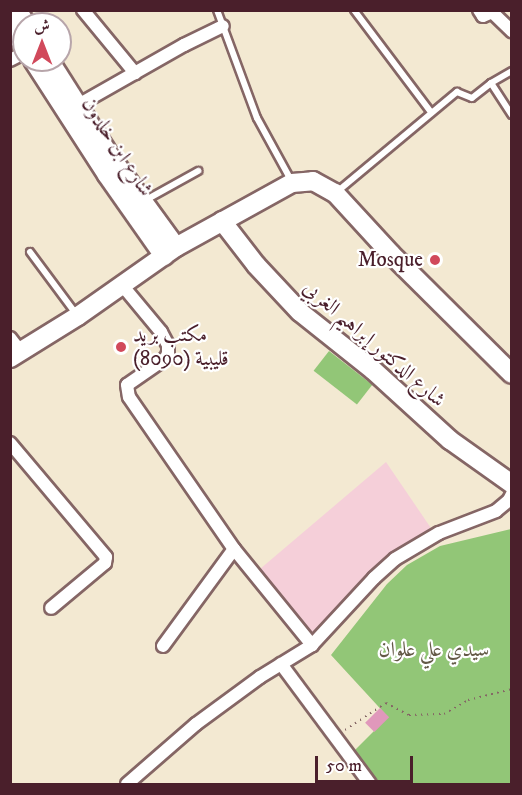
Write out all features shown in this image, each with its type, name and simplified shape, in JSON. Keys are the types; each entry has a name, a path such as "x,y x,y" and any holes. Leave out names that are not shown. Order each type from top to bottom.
{"street":[{"path":"83,10 135,73"},
{"path":"479,10 483,15 492,12 512,31"},
{"path":"73,108 222,26"},
{"name":"شارع ابن خلدون","path":"43,72 144,202 170,252"},
{"name":"شارع ابن خلدون","path":"55,72 107,175 170,252"},
{"path":"14,349 78,316 170,252 222,221 292,183 313,181 335,193 391,254 512,374"},
{"name":"شارع الدكتور إبراهيم الغربي","path":"222,221 256,265 300,312 373,370 450,440 512,484"},
{"path":"122,285 161,332 168,345 166,358 127,385 127,393 234,549 312,645"},
{"path":"10,443 106,557 105,563 51,608"},
{"path":"135,782 196,724 312,645 374,578 395,559 439,533 496,511 509,500 512,494"},
{"path":"163,646 234,549"},
{"path":"281,664 370,784"}],"lane":[{"path":"217,10 257,118 292,183"},
{"path":"354,10 431,112"},
{"path":"335,193 457,92 472,98 491,83 512,71"},
{"path":"491,83 512,115"},
{"path":"144,202 198,171"},
{"path":"30,252 78,316"}],"path":[{"path":"334,738 386,703 409,715 444,714 468,700 512,689"}],"shaded area":[{"path":"386,462 435,534 396,555 317,643 260,569"}],"green space":[{"path":"329,351 372,385 357,405 314,371"},
{"name":"سيدي علي علوان","path":"511,529 511,784 376,784 351,754 388,717 331,655 387,584 407,565 440,546"}],"building":[{"path":"380,708 389,717 374,732 365,723"}],"place":[{"name":"Mosque","path":"435,260"},
{"name":"مكتب بريد قليبية (8090)","path":"121,347"}]}
